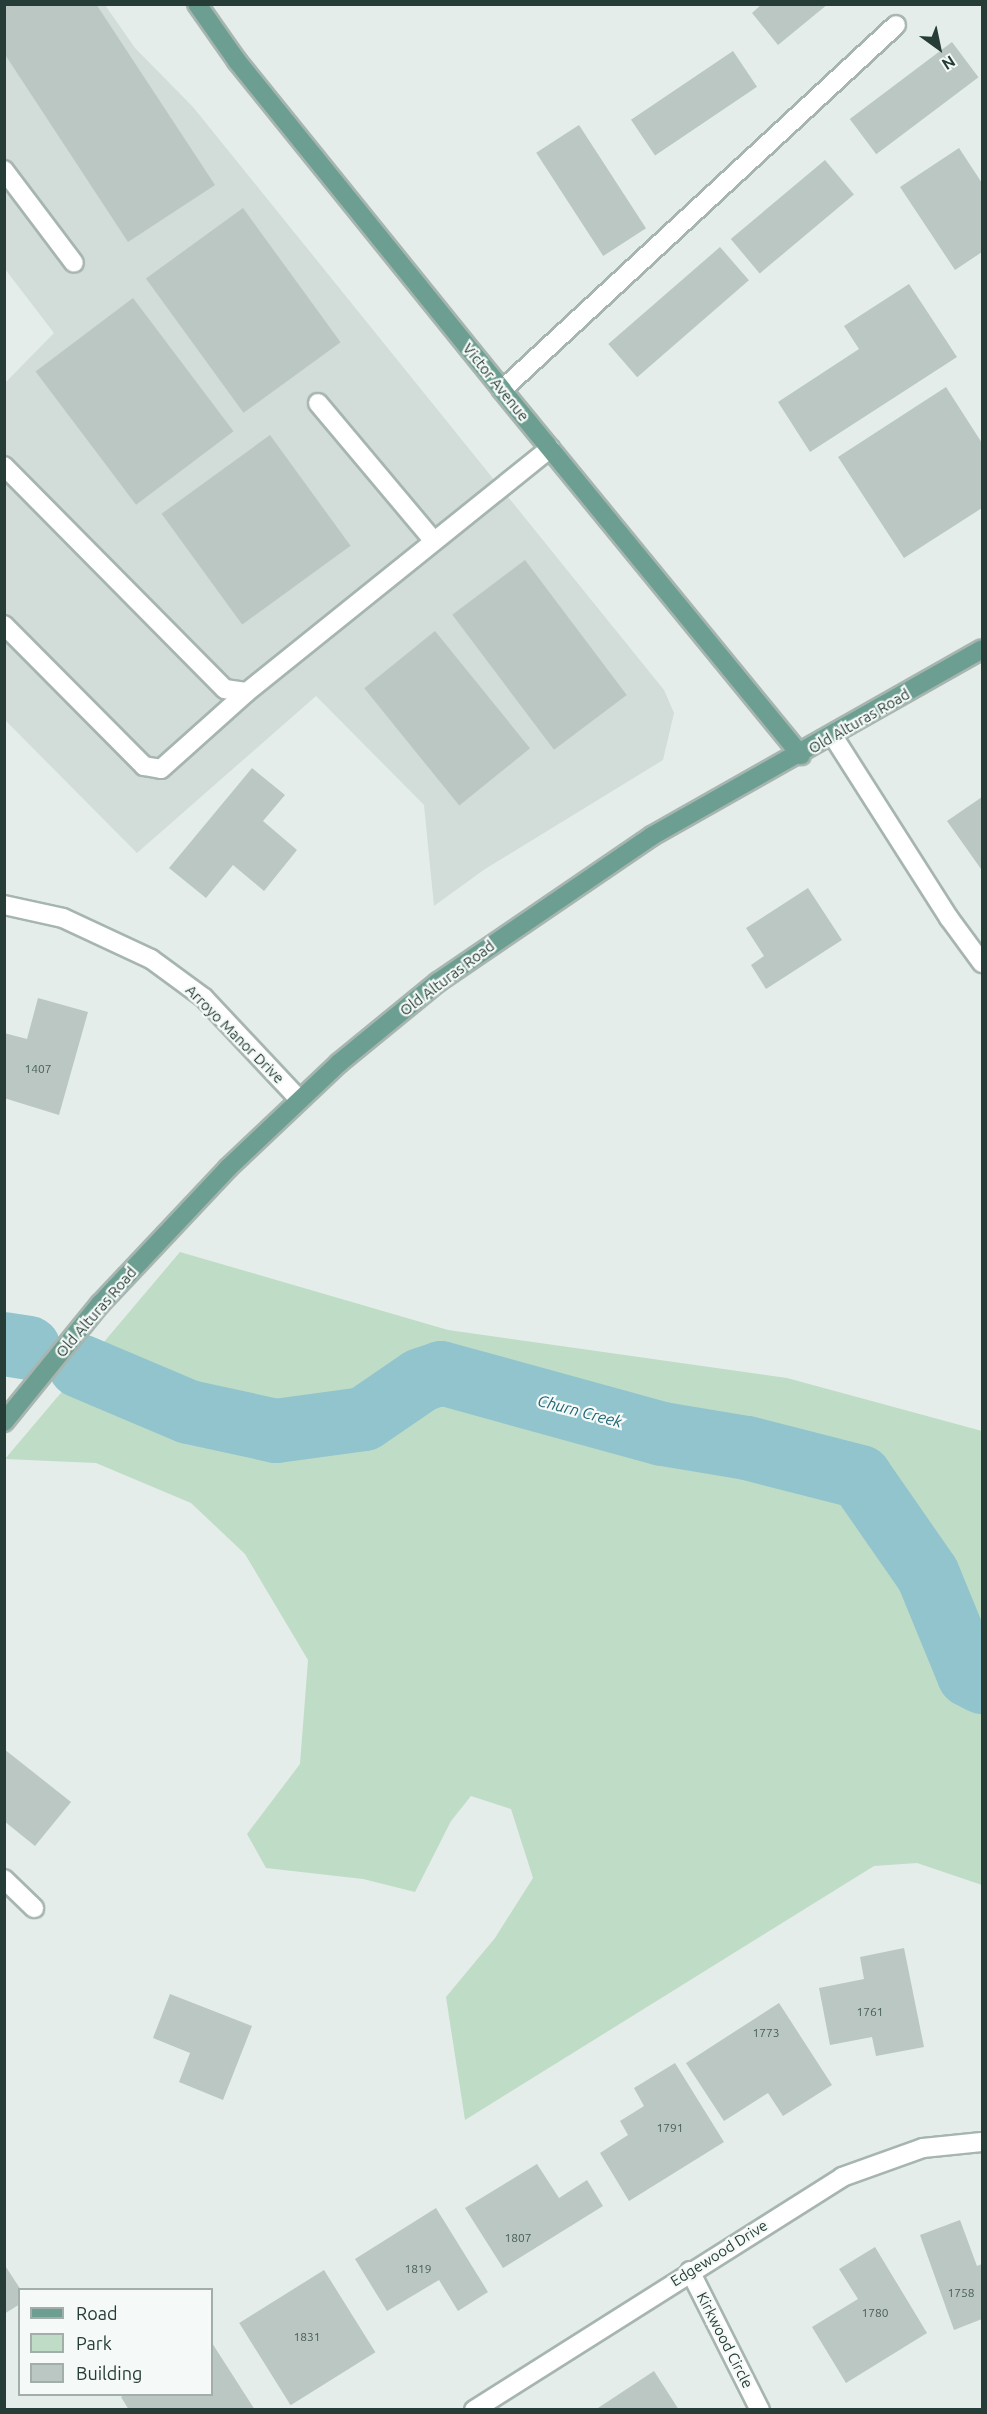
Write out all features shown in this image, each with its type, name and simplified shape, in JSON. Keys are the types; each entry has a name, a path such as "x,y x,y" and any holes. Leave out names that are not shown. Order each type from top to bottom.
{"main road":[{"name":"Victor Avenue","path":"196,4 502,390 801,755"},
{"name":"Old Alturas Road","path":"4,1422 161,1237 299,1099 438,982 652,836 770,768 801,755 982,650"}],"street":[{"path":"502,390 896,26"},
{"path":"4,170 74,263"},
{"path":"318,403 433,540"},
{"path":"4,625 144,766 161,769 248,692 433,540 550,448"},
{"path":"4,466 225,689 248,692"},
{"path":"833,736 949,918 982,963"},
{"name":"Arroyo Manor Drive","path":"4,904 63,918 151,958 204,998 299,1099"},
{"path":"4,1879 34,1908"},
{"name":"Edgewood Drive","path":"474,2409 842,2177 923,2148 982,2142"},
{"name":"Kirkwood Circle","path":"690,2271 760,2409"}],"shaded area":[{"path":"5,5 105,5 135,48 193,107 664,690 674,713 663,760 485,869 434,906 424,805 316,696 137,853 5,720 5,383 54,333 5,269"}],"green space":[{"path":"180,1252 448,1330 787,1378 982,1431 982,1885 917,1863 874,1866 465,2120 446,1997 495,1938 533,1878 511,1809 471,1796 451,1821 415,1892 363,1879 266,1868 247,1834 300,1764 308,1660 245,1554 191,1503 96,1463 5,1459"}],"building":[{"path":"4,4 96,4 215,185 128,242 4,53"},
{"path":"762,4 828,4 778,45 752,13"},
{"path":"952,42 978,77 876,154 850,119"},
{"path":"733,51 757,87 655,155 631,120"},
{"path":"579,125 646,228 603,256 536,153"},
{"path":"959,148 982,183 982,252 955,270 900,187"},
{"path":"825,160 854,194 760,274 731,239"},
{"path":"243,208 341,342 243,413 146,279"},
{"path":"720,247 749,280 637,377 608,344"},
{"path":"909,284 957,357 810,452 778,402 859,349 844,326"},
{"path":"133,298 234,431 136,505 36,371"},
{"path":"946,387 982,443 982,508 904,558 838,457"},
{"path":"270,435 351,546 242,625 162,514"},
{"path":"525,560 627,695 554,750 452,615"},
{"path":"435,631 530,748 459,806 364,688"},
{"path":"252,768 285,795 263,821 297,850 264,891 233,865 206,898 169,868"},
{"path":"982,797 982,868 981,869 947,821"},
{"path":"808,888 842,940 766,989 751,965 764,956 746,928"},
{"path":"38,998 88,1012 59,1115 4,1098 4,1033 27,1039"},
{"path":"4,1749 71,1802 35,1846 4,1821"},
{"path":"904,1948 924,2047 876,2056 872,2037 830,2045 819,1988 864,1979 860,1957"},
{"path":"170,1994 252,2026 223,2100 179,2082 190,2053 153,2038"},
{"path":"779,2003 832,2085 783,2116 768,2093 724,2121 686,2063"},
{"path":"675,2063 724,2142 629,2201 600,2153 628,2135 620,2121 644,2106 634,2088"},
{"path":"537,2164 559,2198 587,2180 603,2206 503,2268 465,2208"},
{"path":"436,2208 488,2292 458,2311 439,2280 387,2311 355,2259"},
{"path":"960,2220 977,2266 982,2264 982,2319 954,2330 920,2235"},
{"path":"875,2247 927,2333 846,2383 812,2327 858,2299 839,2269"},
{"path":"4,2264 20,2288 18,2305 4,2314"},
{"path":"324,2270 375,2352 291,2405 239,2323"},
{"path":"213,2345 255,2410 129,2410 121,2397 213,2396"},
{"path":"654,2371 679,2410 595,2410"}],"waterway":[{"name":"Churn Creek","path":"4,1344 29,1348"},
{"name":"Churn Creek","path":"80,1366 189,1412 276,1431 364,1419 421,1380 441,1373 663,1434 747,1448 860,1477 928,1575 969,1675 982,1682"}]}
